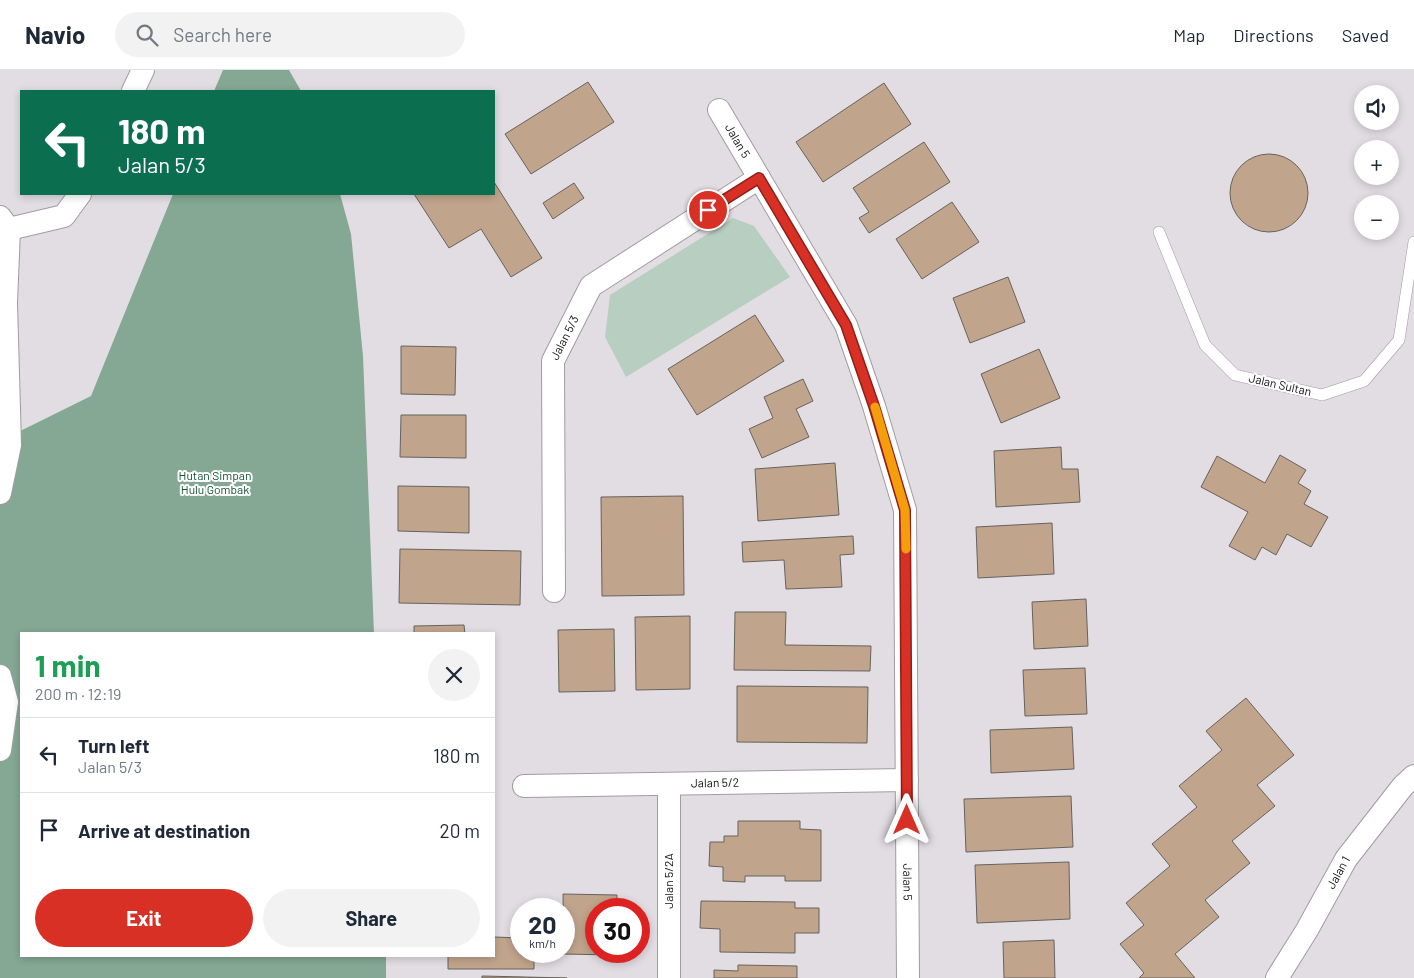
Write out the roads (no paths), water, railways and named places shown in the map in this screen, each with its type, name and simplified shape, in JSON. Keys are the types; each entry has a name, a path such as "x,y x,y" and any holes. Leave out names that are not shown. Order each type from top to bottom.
{"street":[{"path":"133,90 143,70"},
{"name":"Jalan 5","path":"719,110 846,325 874,406 905,510 908,978"},
{"name":"Jalan 5/3","path":"554,591 554,361 591,286 759,178"},
{"path":"0,493 10,444 5,223 64,216 79,195"},
{"path":"0,676 7,702 0,750"},
{"name":"Jalan 1","path":"1276,978 1307,930 1346,859 1403,786 1414,776"},
{"name":"Jalan 5/2","path":"524,786 907,780"},
{"name":"Jalan 5/2A","path":"669,784 669,978"}],"lane":[{"name":"Jalan Sultan","path":"1159,232 1205,345 1235,374 1322,395 1364,381 1399,340 1414,242"}],"park label":[{"name":"Hutan Simpan Hulu Gombak","path":"215,483"}]}
